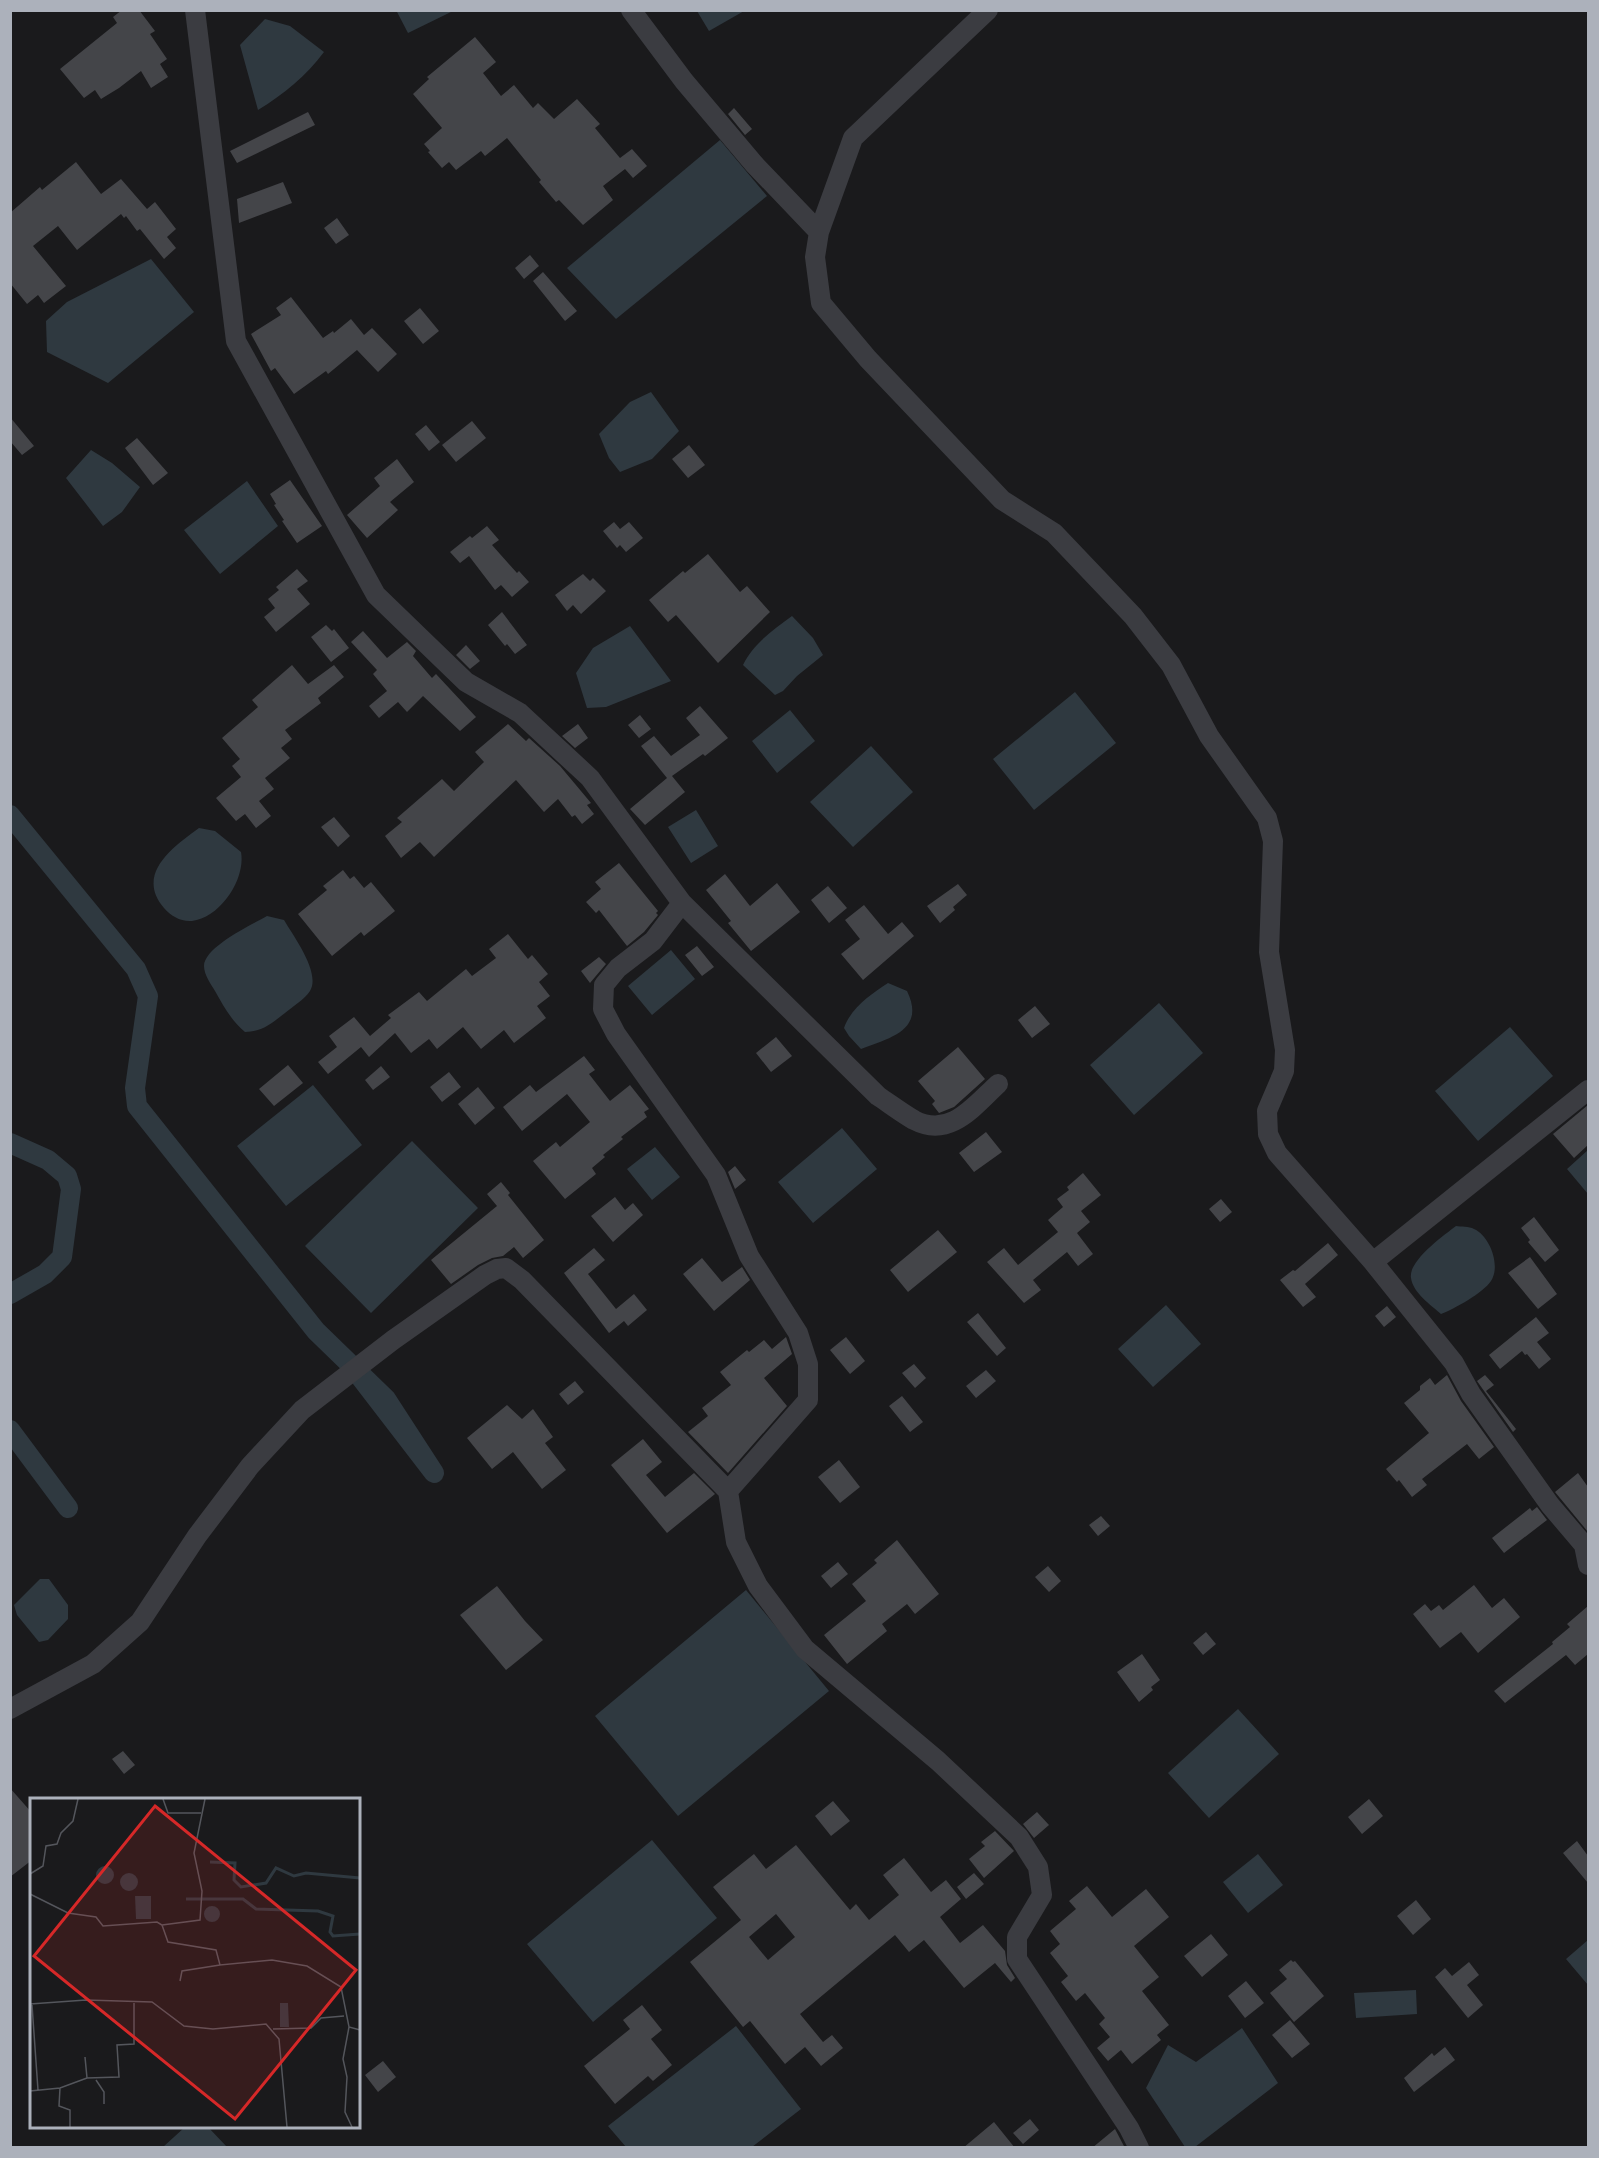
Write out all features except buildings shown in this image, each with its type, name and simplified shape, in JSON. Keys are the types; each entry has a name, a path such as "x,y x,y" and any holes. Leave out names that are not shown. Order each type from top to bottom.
{"street":[{"path":"195,10 236,341 376,595 466,682 520,713 590,778 682,903 878,1096 916,1121 940,1127 958,1120 998,1084"},
{"path":"631,10 684,81 754,164 819,232"},
{"path":"988,10 854,138 819,232 815,257 821,303 868,359 1002,500 1054,532 1133,616 1171,665 1209,736 1267,818 1273,841 1269,952 1285,1050 1284,1071 1267,1111 1268,1134 1277,1153 1373,1262 1454,1364 1472,1394 1550,1505 1584,1545 1588,1565"},
{"path":"682,903 653,941 618,968 604,985 603,1009 616,1035 716,1174 749,1256 798,1333 808,1364 808,1400 728,1491"},
{"path":"1373,1262 1588,1090"},
{"path":"10,1709 93,1664 140,1623 197,1536 250,1466 302,1410 393,1340 485,1275 497,1269 506,1268 522,1280 728,1491 736,1542 758,1586 805,1649 938,1761 1019,1837 1038,1867 1042,1895 1017,1937 1017,1959 1129,2128 1139,2148"}],"shaded area":[{"path":"396,10 453,10 453,11 408,33"},
{"path":"697,11 744,11 709,31"},
{"path":"265,19 290,26 324,52 294,84 258,110 240,45"},
{"path":"720,140 767,196 616,319 567,268"},
{"path":"151,259 194,312 108,383 47,352 46,321 67,302"},
{"path":"651,392 679,431 652,459 620,472 609,458 599,434 630,402"},
{"path":"91,450 112,463 140,487 122,512 103,526 66,478"},
{"path":"247,481 278,526 220,574 184,530"},
{"path":"792,616 813,638 823,655 783,691 775,695 743,665 758,644"},
{"path":"630,626 671,681 606,707 587,708 576,673 593,648"},
{"path":"1075,692 1116,743 1034,810 993,759"},
{"path":"790,710 815,741 777,773 752,741"},
{"path":"871,746 913,792 853,847 810,802"},
{"path":"696,810 718,846 691,863 668,827"},
{"path":"199,828 215,831 241,852 241,863 235,885 221,905 202,918 184,921 173,916 164,908 156,896 155,873 169,853"},
{"path":"267,916 284,920 305,955 312,975 312,983 305,997 276,1020 262,1029 245,1032 225,1008 205,973 204,966 206,959 220,944"},
{"path":"671,950 695,979 652,1015 628,986"},
{"path":"888,983 907,991 912,1004 912,1015 908,1024 893,1036 861,1049 844,1028 851,1014 868,997"},
{"path":"1159,1003 1203,1053 1134,1115 1090,1065"},
{"path":"1510,1027 1553,1076 1478,1141 1435,1091"},
{"path":"313,1085 362,1145 286,1206 237,1146"},
{"path":"842,1128 877,1169 813,1223 778,1182"},
{"path":"412,1141 478,1208 371,1313 305,1246"},
{"path":"655,1147 680,1177 652,1200 627,1169"},
{"path":"1588,1150 1588,1194 1567,1169"},
{"path":"1456,1226 1472,1228 1485,1238 1494,1260 1494,1275 1487,1286 1475,1295 1441,1314 1415,1289 1411,1278 1412,1271 1420,1257"},
{"path":"1166,1305 1201,1344 1153,1387 1118,1349"},
{"path":"40,1579 49,1579 68,1605 68,1619 48,1640 39,1642 17,1615 14,1605"},
{"path":"746,1590 829,1691 678,1816 595,1716"},
{"path":"1238,1709 1279,1754 1209,1818 1168,1773"},
{"path":"652,1840 717,1918 593,2022 527,1944"},
{"path":"1258,1854 1283,1885 1248,1913 1223,1882"},
{"path":"1588,1940 1588,1985 1566,1959"},
{"path":"1416,1990 1417,2014 1356,2018 1354,1993"},
{"path":"736,2026 801,2109 752,2147 626,2147 608,2126"},
{"path":"1242,2028 1278,2083 1195,2147 1185,2147 1146,2088 1168,2045 1196,2062"},
{"path":"184,2128 209,2128 227,2147 163,2147"}],"waterway":[{"path":"10,815 136,969 148,996 135,1088 137,1106 316,1331 386,1399 434,1473 351,1365"},
{"path":"10,1143 48,1160 67,1176 71,1189 62,1257 45,1274 10,1294"},
{"path":"10,1430 68,1508"}]}
